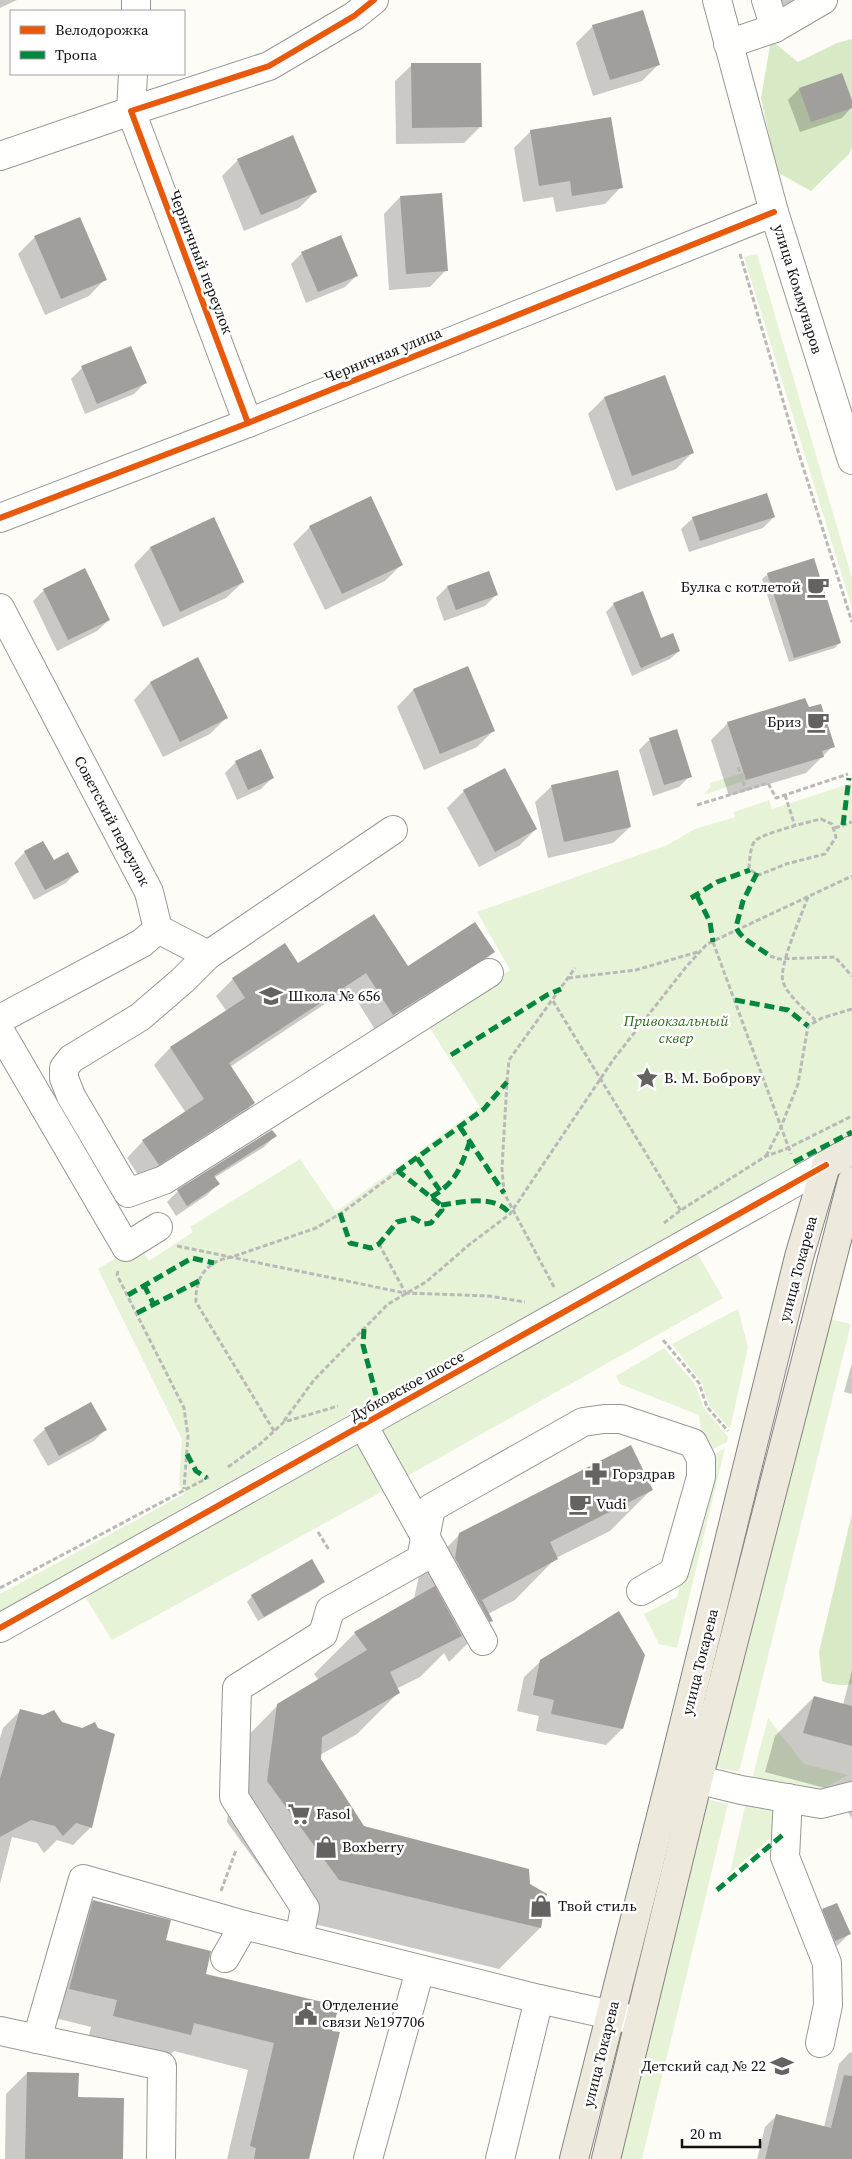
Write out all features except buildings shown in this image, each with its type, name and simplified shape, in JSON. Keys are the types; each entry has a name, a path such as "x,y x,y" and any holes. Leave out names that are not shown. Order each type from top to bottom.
{"main road":[{"name":"Дубковское шоссе","path":"826,1164 852,1150"},
{"name":"улица Токарева","path":"606,2159 641,2021 685,1776 799,1257 826,1164"},
{"name":"улица Токарева","path":"574,2159 610,2015 685,1776 852,1181"}],"street":[{"path":"0,156 269,66 354,16 374,0"},
{"name":"улица Коммунаров","path":"717,0 774,212 852,460"},
{"path":"766,0 774,28"},
{"path":"728,44 774,28 823,0"},
{"path":"131,111 133,75"},
{"name":"Черничный переулок","path":"131,111 248,423"},
{"name":"Черничная улица","path":"0,518 248,423 774,212"},
{"name":"Советский переулок","path":"0,608 149,892 158,929"},
{"path":"393,830 208,955 183,980 140,1017 71,1059 64,1068 64,1078 71,1096 128,1193 164,1180 488,973"},
{"path":"0,1020 142,943 158,929 208,955"},
{"path":"0,1031 126,1247 158,1227"},
{"name":"Дубковское шоссе","path":"0,1628 363,1426 826,1164"},
{"path":"299,1939 304,1908 234,1797 237,1688 323,1634 330,1610 421,1559 430,1508 583,1422 621,1419 692,1443 701,1459 701,1477 674,1572 641,1591"},
{"path":"363,1426 483,1641"},
{"path":"685,1776 821,1804 852,1796"},
{"path":"788,1798 784,1857 827,1964 828,2006 820,2043"},
{"path":"37,2039 84,1879 244,1925 420,1970 641,2021"},
{"path":"225,1958 244,1925"},
{"path":"368,2159 420,1970"},
{"path":"500,2159 539,1999"},
{"path":"0,2031 162,2066 161,2159"}],"path":[{"path":"732,230 793,435 852,622"},
{"path":"738,767 746,790"},
{"path":"697,805 768,783 776,798 848,774"},
{"path":"785,795 795,826"},
{"path":"821,819 832,824 835,828 836,837 825,854 786,864 759,875 750,870 753,845 757,840 821,819"},
{"path":"835,828 852,822"},
{"path":"284,1422 314,1380 388,1304 426,1282 470,1244 504,1220 514,1209 613,1060 707,944 852,876"},
{"path":"808,897 782,969 783,982 793,997 815,1020"},
{"path":"713,942 794,1162"},
{"path":"568,978 636,970 702,951"},
{"path":"770,956 786,959 835,957 852,976"},
{"path":"556,1291 504,1193 502,1168 509,1060 575,968"},
{"path":"553,1001 697,1236"},
{"path":"766,1156 782,1127 798,1084 808,1026 815,1020 852,1009"},
{"path":"274,1431 196,1302 199,1281 205,1269 220,1259 232,1257 316,1228 343,1212 396,1172"},
{"path":"158,1227 173,1245 405,1293 488,1296 531,1302"},
{"path":"379,1244 405,1293"},
{"path":"126,1247 122,1255 118,1275 184,1408 188,1436 184,1490"},
{"path":"663,1340 699,1383 707,1407 732,1435"},
{"path":"318,1532 329,1550"},
{"path":"205,1914 223,1888 248,1819"}],"green space":[{"path":"852,39 852,147 849,154 811,191 777,172 761,98 771,40 798,62 837,43"},
{"path":"757,254 852,578 852,608 744,257"},
{"path":"743,773 746,780 704,795 710,787 710,783"},
{"name":"Привокзальный сквер","path":"852,783 852,1137 610,1268 571,1297 438,1369 380,1397 187,1505 0,1617 0,1594 184,1494 179,1484 182,1439 98,1269 138,1244 149,1261 193,1232 190,1227 300,1159 336,1212 480,1107 426,1022 510,970 477,912 667,845 695,829 735,817 734,812 769,800 772,809"},
{"path":"696,1251 723,1298 402,1479 375,1430"},
{"path":"738,1309 748,1347 730,1429 709,1405 701,1382 672,1344"},
{"path":"824,1318 851,1324 739,1772 710,1766"},
{"path":"664,1348 695,1384 704,1408 728,1437 727,1442 709,1451 702,1441 699,1415 620,1384 616,1376"},
{"path":"357,1438 385,1490 112,1640 82,1592"},
{"path":"725,1448 677,1648 659,1644 644,1614 677,1597 708,1475 709,1458"},
{"path":"852,1513 852,1684 837,1685 822,1681 819,1652"},
{"path":"768,1718 804,1764 848,1775 813,1794 752,1779"},
{"path":"702,1798 728,1804 642,2159 615,2159"},
{"path":"746,1802 768,1806 774,1814 774,1835 730,1873"}],"marked path":[{"path":"843,825 849,778"},
{"path":"691,898 717,882 750,870"},
{"path":"757,873 743,901 736,927 746,939 770,956"},
{"path":"697,896 710,922 713,942"},
{"path":"451,1055 547,995 561,989"},
{"path":"735,1000 788,1010 808,1026"},
{"path":"397,1172 484,1109 507,1082"},
{"path":"460,1127 504,1193"},
{"path":"794,1162 852,1132"},
{"path":"431,1197 446,1186 457,1174 470,1141"},
{"path":"417,1158 441,1192"},
{"path":"340,1213 350,1243 371,1248 379,1244 397,1222 413,1218 424,1224 431,1223 442,1210 441,1205 398,1171"},
{"path":"441,1205 468,1201 488,1202 504,1208 510,1214"},
{"path":"128,1295 192,1258 214,1263"},
{"path":"137,1313 199,1281"},
{"path":"144,1285 154,1305"},
{"path":"364,1329 363,1345 376,1395"},
{"path":"187,1454 196,1471 207,1478"},
{"path":"717,1890 785,1833"}],"cycle path":[{"path":"248,423 131,111 269,66 354,16 374,0"},
{"path":"0,518 248,423 774,212"},
{"path":"0,1628 826,1165"}],"place":[{"name":"Булка с котлетой","path":"818,587"},
{"name":"Бриз","path":"818,722"},
{"name":"Школа № 656","path":"271,996"},
{"name":"В. М. Боброву","path":"647,1078"},
{"name":"Горздрав","path":"596,1474"},
{"name":"Vudi","path":"580,1504"},
{"name":"Fasol","path":"299,1814"},
{"name":"Boxberry","path":"326,1847"},
{"name":"Твой стиль","path":"541,1906"},
{"name":"Отделение связи №197706","path":"306,2014"},
{"name":"Детский сад № 22","path":"782,2066"}]}
